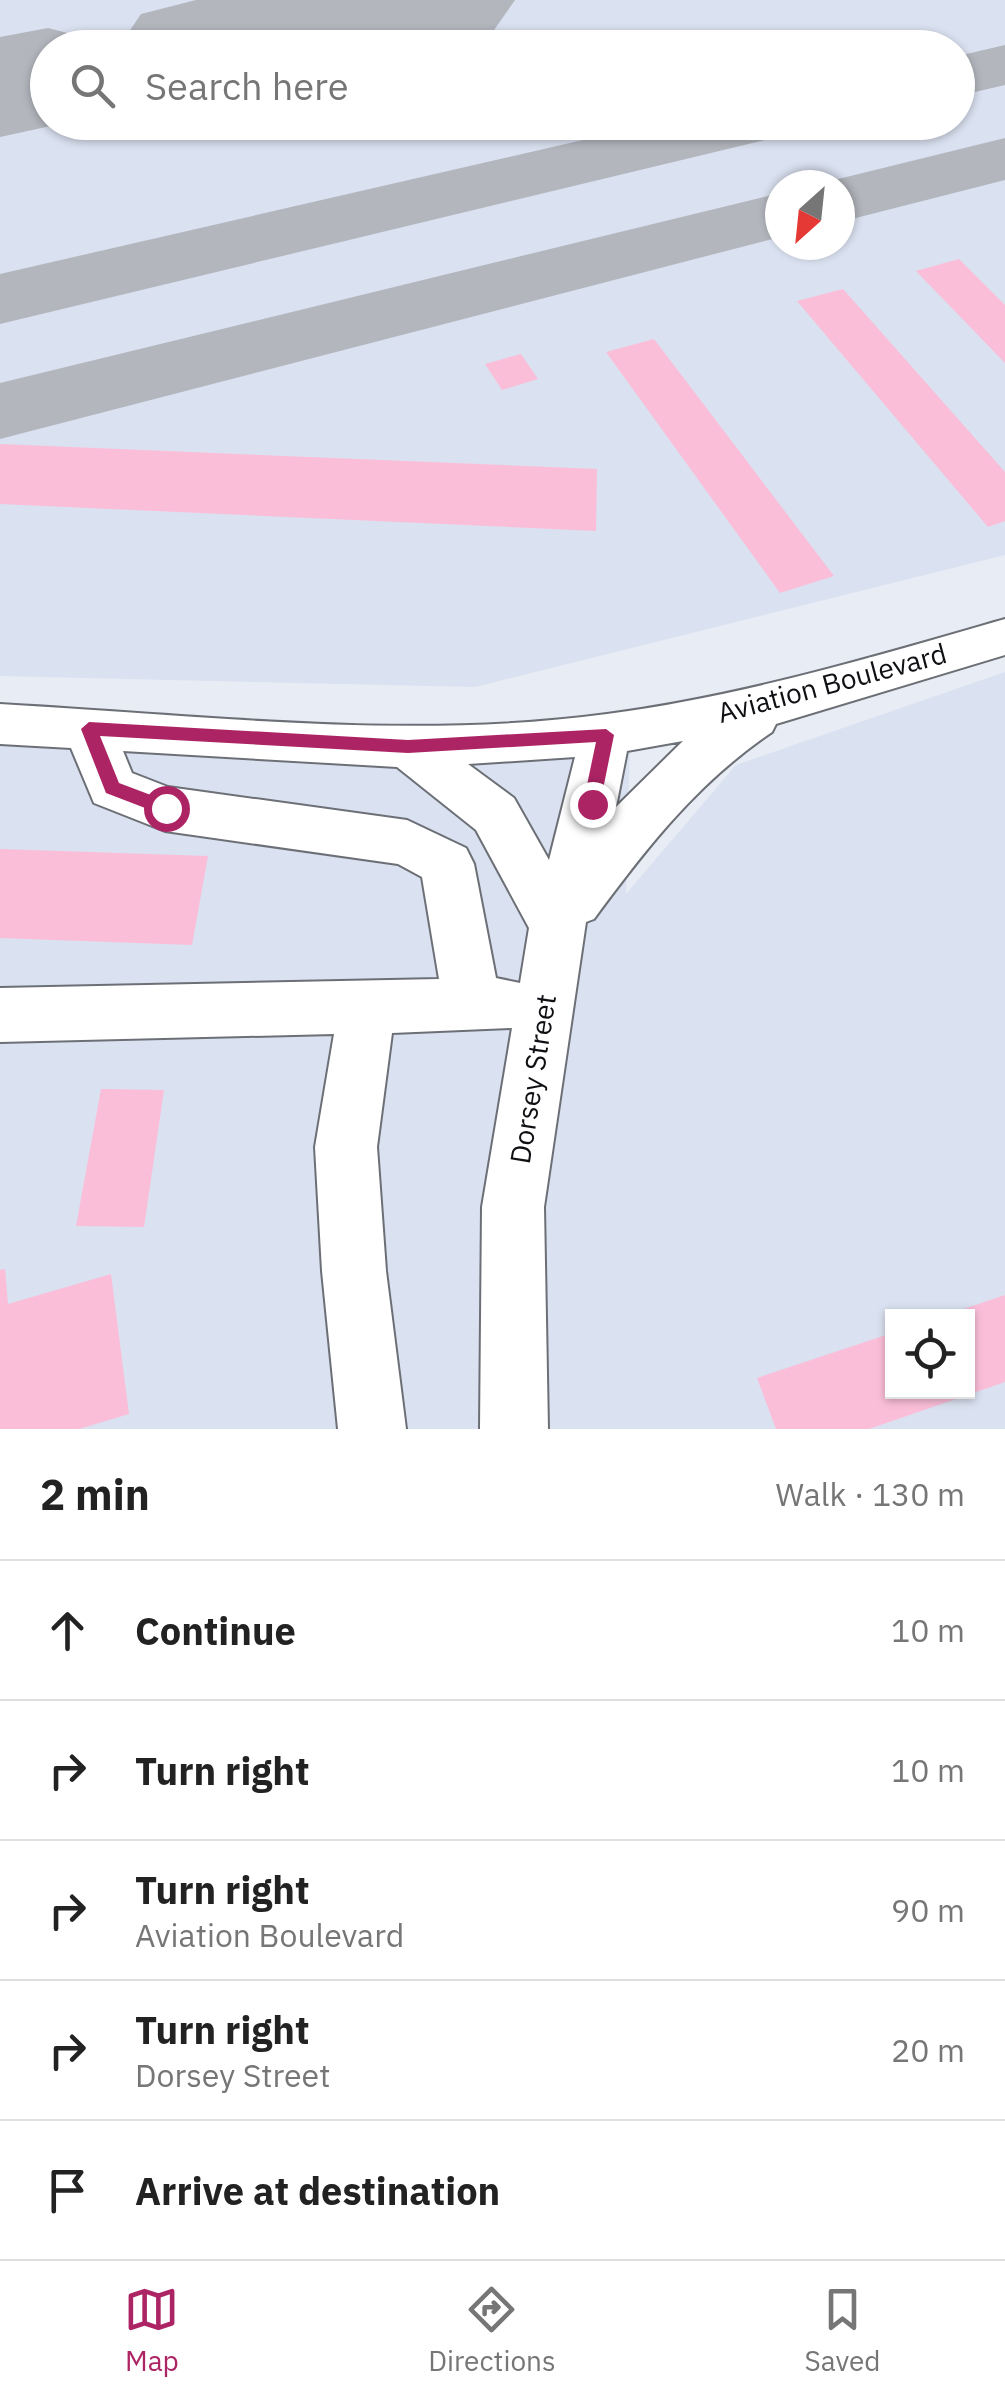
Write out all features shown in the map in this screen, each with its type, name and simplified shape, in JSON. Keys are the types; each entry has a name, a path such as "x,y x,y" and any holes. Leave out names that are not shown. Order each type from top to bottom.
{"street":[{"name":"Aviation Boulevard","path":"0,724 408,747 606,735 777,704 1005,636"},
{"path":"408,747 495,814 558,926 664,786 706,748 777,704"},
{"path":"89,729 112,788 166,808 407,843 447,864 472,1005"},
{"name":"Dorsey Street","path":"517,1427 514,1207 558,926 592,804 606,735"},
{"path":"0,1015 544,1004"},
{"path":"367,1008 346,1147 354,1271 372,1429"}],"shaded area":[{"path":"0,0 1005,0 1005,555 475,687 0,676"},
{"path":"1005,672 1005,1429 0,1429 0,726 630,741 626,894 736,765"}],"building":[{"path":"959,259 1005,305 1005,363 916,271"},
{"path":"843,289 1005,472 1005,521 988,527 797,301"},
{"path":"654,339 834,576 780,593 606,352"},
{"path":"521,354 538,379 502,390 485,364"},
{"path":"0,444 597,469 596,531 0,504"},
{"path":"0,849 208,856 192,945 0,938"},
{"path":"101,1089 164,1090 144,1227 76,1226"},
{"path":"5,1269 8,1304 111,1274 129,1414 79,1429 0,1429 0,1270"},
{"path":"1005,1295 1005,1382 975,1392 975,1309 964,1309"},
{"path":"885,1335 885,1399 956,1399 869,1429 776,1429 757,1378"}],"taxiway":[{"path":"373,13 385,30"},
{"path":"975,72 1005,65"},
{"path":"0,299 676,140"},
{"path":"855,196 1005,159"},
{"path":"0,411 765,219"}],"runway":[{"path":"288,30 437,0"},
{"path":"0,87 30,81"}],"route":[{"path":"166,808 112,788 89,729 408,747 606,735 592,804"}]}
